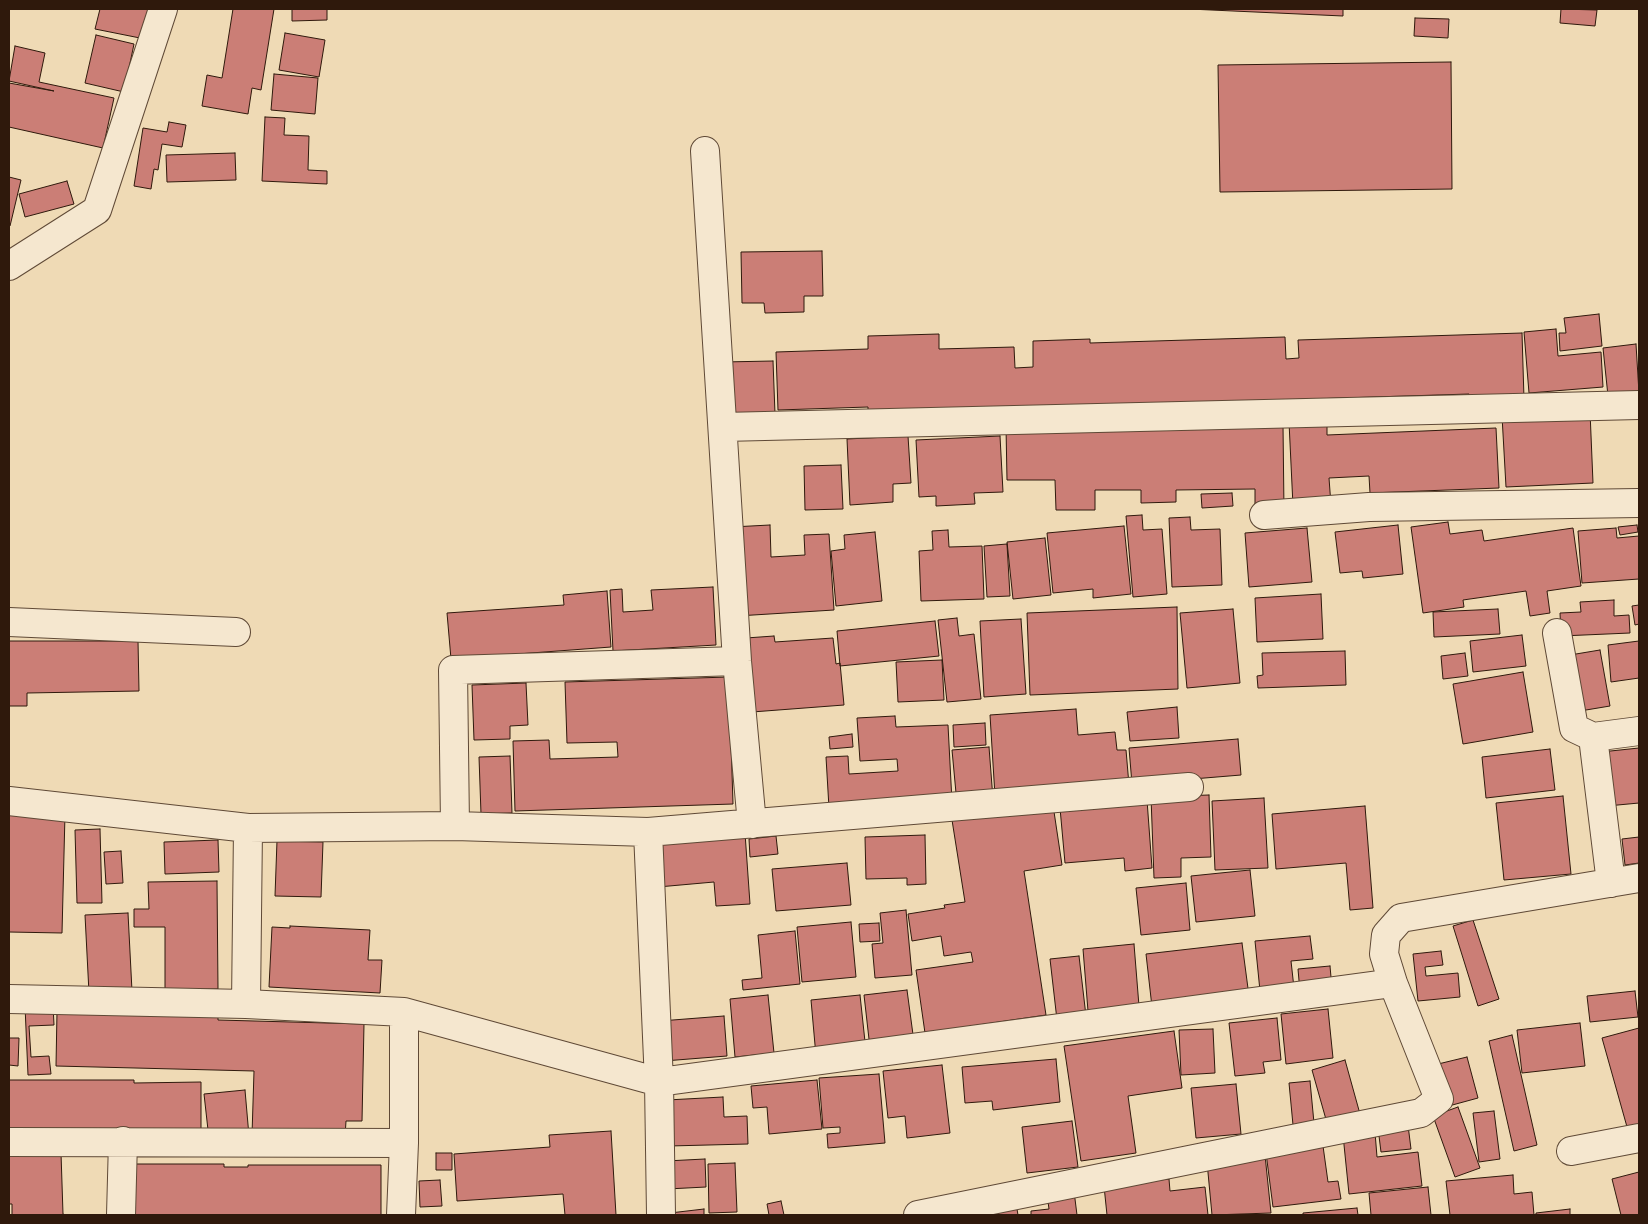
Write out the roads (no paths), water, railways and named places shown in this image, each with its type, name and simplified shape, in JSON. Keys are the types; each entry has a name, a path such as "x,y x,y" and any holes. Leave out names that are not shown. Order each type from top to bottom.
{"street":[{"path":"9,266 98,210 163,9"},
{"path":"705,151 737,661 752,824"},
{"path":"723,427 1639,406"},
{"path":"1264,515 1369,507 1639,503"},
{"path":"9,622 236,632"},
{"path":"1557,633 1574,728 1594,737 1639,731"},
{"path":"455,826 454,670 737,661"},
{"path":"1594,737 1611,883"},
{"path":"9,802 248,828 455,826 648,832 1189,787"},
{"path":"246,1004 248,828"},
{"path":"648,832 659,1082 661,1215"},
{"path":"918,1215 1421,1113 1439,1099 1392,983 1384,954 1386,935 1401,918 1639,878"},
{"path":"9,999 246,1004 404,1012 659,1082 1392,983"},
{"path":"401,1215 404,1143 404,1012"},
{"path":"1571,1151 1639,1138"},
{"path":"121,1215 123,1141"},
{"path":"9,1142 404,1143"}]}
